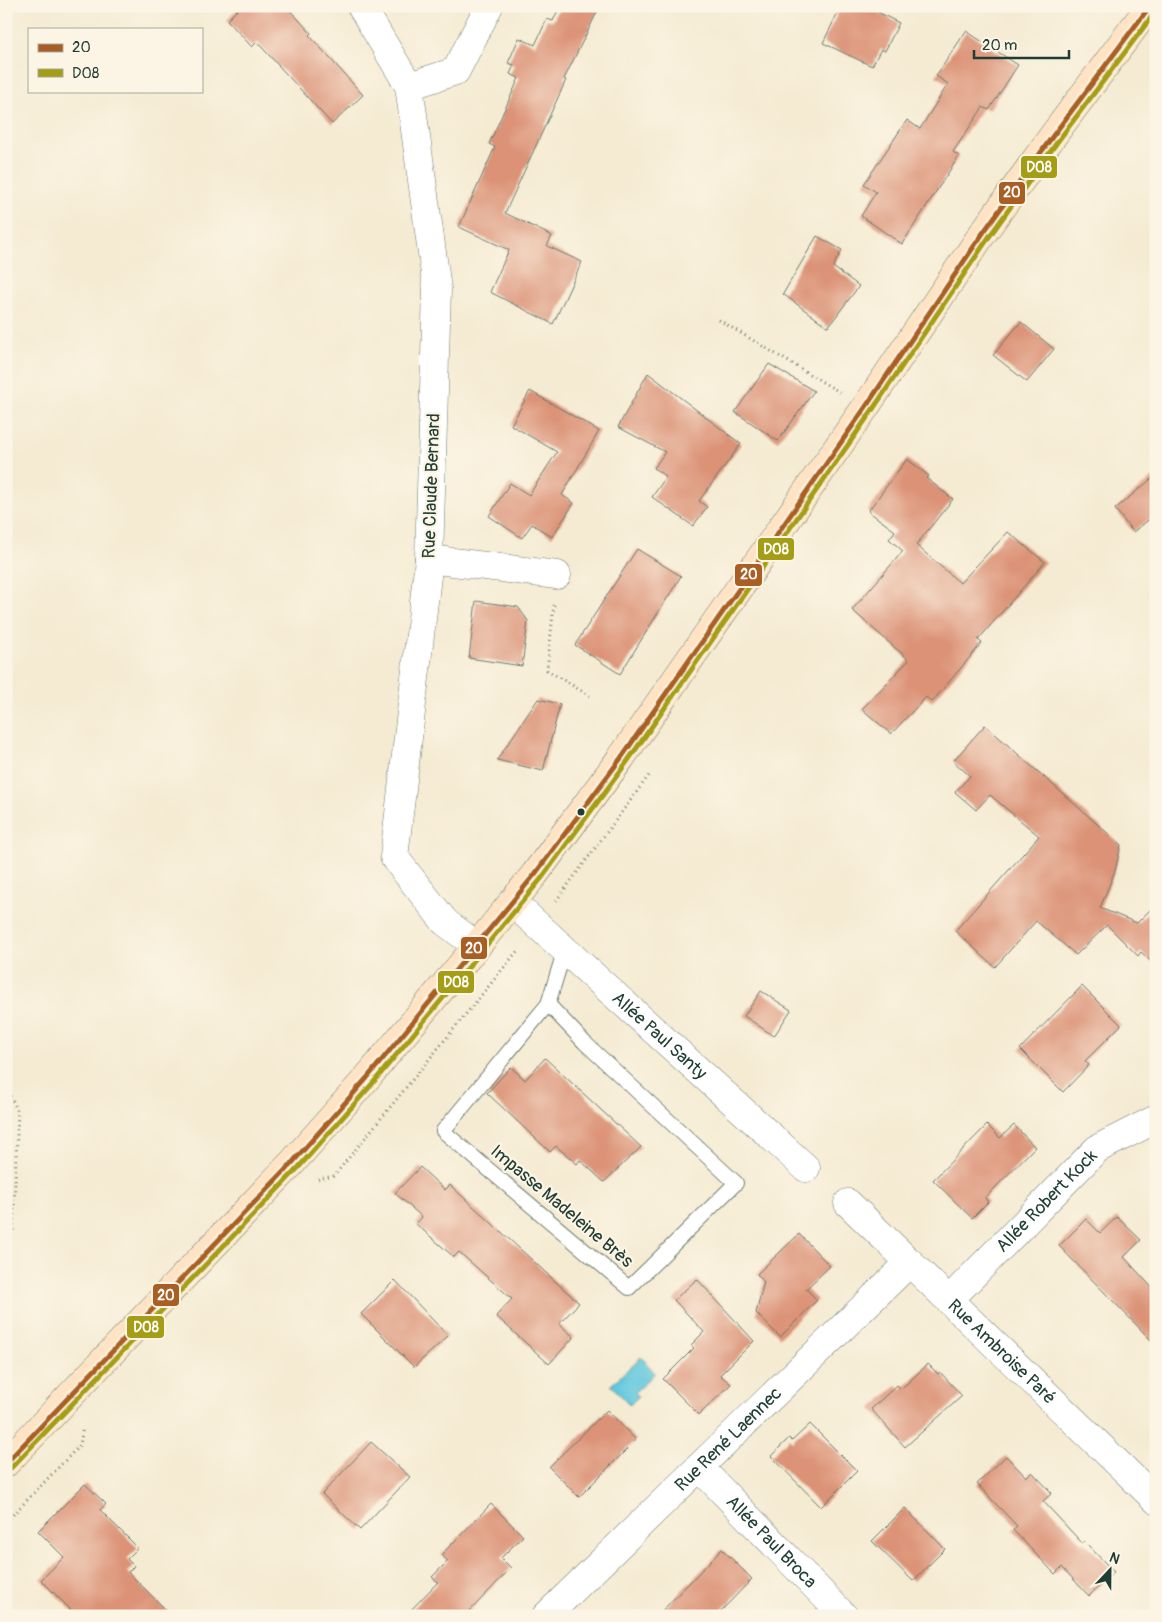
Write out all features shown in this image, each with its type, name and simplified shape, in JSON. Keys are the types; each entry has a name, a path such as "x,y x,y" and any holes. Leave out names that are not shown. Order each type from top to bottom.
{"main road":[{"path":"6,1463 292,1163 367,1078 512,902 621,758 865,408 983,233 1150,6"}],"street":[{"name":"Rue Claude Bernard","path":"361,6 409,86 437,289 429,559 394,857 445,922 477,946"},
{"path":"409,86 456,71 489,6"},
{"path":"429,559 557,575"},
{"name":"Allée Paul Santy","path":"512,902 806,1168"},
{"name":"Allée Robert Kock","path":"949,1300 1097,1149 1156,1119"},
{"name":"Rue Ambroise Paré","path":"848,1203 1156,1500"},
{"name":"Rue René Laennec","path":"546,1616 910,1262"},
{"name":"Allée Paul Broca","path":"699,1467 844,1616"}],"lane":[{"name":"Impasse Madeleine Brès","path":"548,1004 585,1043 736,1183 629,1288 443,1131 548,1004 565,949"}],"path":[{"path":"719,320 865,408"},
{"path":"557,575 547,670 590,696"},
{"path":"6,1088 18,1112 13,1230 6,1247"}],"water":[{"path":"641,1357 655,1373 635,1392 638,1397 630,1405 611,1385"}],"building":[{"path":"241,6 286,6 311,33 309,35 363,95 332,124 257,42 252,47 227,20"},
{"path":"560,6 600,6 564,79 566,80 505,213 552,236 547,246 582,262 553,324 490,292 509,250 459,227 495,147 489,144 519,78 510,74 514,65 508,63 519,38 535,45 547,19 553,21"},
{"path":"841,6 866,6 899,23 885,51 881,49 872,66 823,43"},
{"path":"966,31 1018,65 989,110 983,107 953,152 959,156 902,244 861,216 876,192 864,184 907,120 920,129 948,84 936,76"},
{"path":"817,236 842,250 833,267 859,286 828,327 783,294"},
{"path":"1021,322 1054,349 1027,382 993,355"},
{"path":"769,364 814,391 778,441 735,412"},
{"path":"648,373 741,444 699,501 707,507 693,526 652,497 666,477 654,468 665,452 618,427"},
{"path":"530,391 599,431 562,495 574,503 552,537 532,524 522,538 489,516 510,483 529,495 557,452 511,425"},
{"path":"907,459 929,476 926,478 953,499 916,545 960,583 1008,532 1045,562 978,640 982,643 932,702 926,697 891,734 862,709 909,660 852,610 903,551 889,539 895,531 868,511"},
{"path":"1156,475 1156,514 1133,532 1115,509"},
{"path":"637,549 681,576 620,674 575,645"},
{"path":"476,601 518,607 528,621 522,666 469,658"},
{"path":"538,699 560,704 543,771 497,760"},
{"path":"985,725 1121,845 1115,871 1100,908 1137,923 1156,904 1156,966 1141,952 1138,956 1107,925 1076,955 1036,921 995,967 955,931 1039,836 990,795 976,810 955,792 970,776 953,761"},
{"path":"1082,986 1121,1025 1085,1061 1089,1065 1063,1092 1020,1049"},
{"path":"761,991 791,1010 774,1036 744,1016"},
{"path":"545,1058 641,1147 604,1182 580,1160 577,1164 556,1146 550,1152 487,1093 511,1067 525,1080"},
{"path":"987,1125 1000,1138 1014,1125 1035,1147 985,1198 988,1202 972,1218 933,1180"},
{"path":"420,1167 445,1190 450,1185 579,1303 559,1324 574,1337 549,1364 496,1316 512,1299 459,1252 454,1257 416,1224 422,1217 395,1193"},
{"path":"1117,1217 1141,1240 1124,1257 1156,1292 1156,1345 1059,1246 1086,1219 1100,1233"},
{"path":"799,1234 830,1266 806,1289 817,1300 780,1337 756,1313 764,1282 757,1274"},
{"path":"697,1279 754,1341 720,1375 731,1384 699,1415 663,1379 694,1348 691,1345 704,1332 674,1300"},
{"path":"395,1280 448,1336 414,1367 361,1314"},
{"path":"928,1364 938,1374 940,1372 962,1396 905,1447 871,1409 897,1385 901,1389"},
{"path":"607,1410 636,1440 579,1497 549,1467"},
{"path":"810,1424 857,1471 821,1507 771,1456 789,1438 792,1441"},
{"path":"371,1442 410,1477 360,1530 322,1494"},
{"path":"1006,1456 1026,1477 1032,1472 1052,1493 1043,1501 1082,1543 1084,1541 1114,1572 1089,1596 1062,1567 1055,1574 1013,1530 1017,1526 977,1484"},
{"path":"85,1484 106,1504 100,1510 138,1548 127,1559 134,1566 128,1572 172,1616 77,1616 41,1580 64,1557 38,1531"},
{"path":"491,1504 523,1536 501,1558 511,1568 465,1616 405,1616 438,1582 432,1577 448,1561 441,1555"},
{"path":"905,1508 945,1549 913,1581 872,1541"},
{"path":"722,1549 752,1579 716,1616 657,1616"}],"transit line":[{"name":"20","path":"6,1463 292,1163 367,1078 535,874 621,758 865,408 983,233 1150,6"},
{"name":"D08","path":"11,1468 298,1168 373,1083 541,879 627,762 871,412 989,237 1058,141 1156,11"}]}
